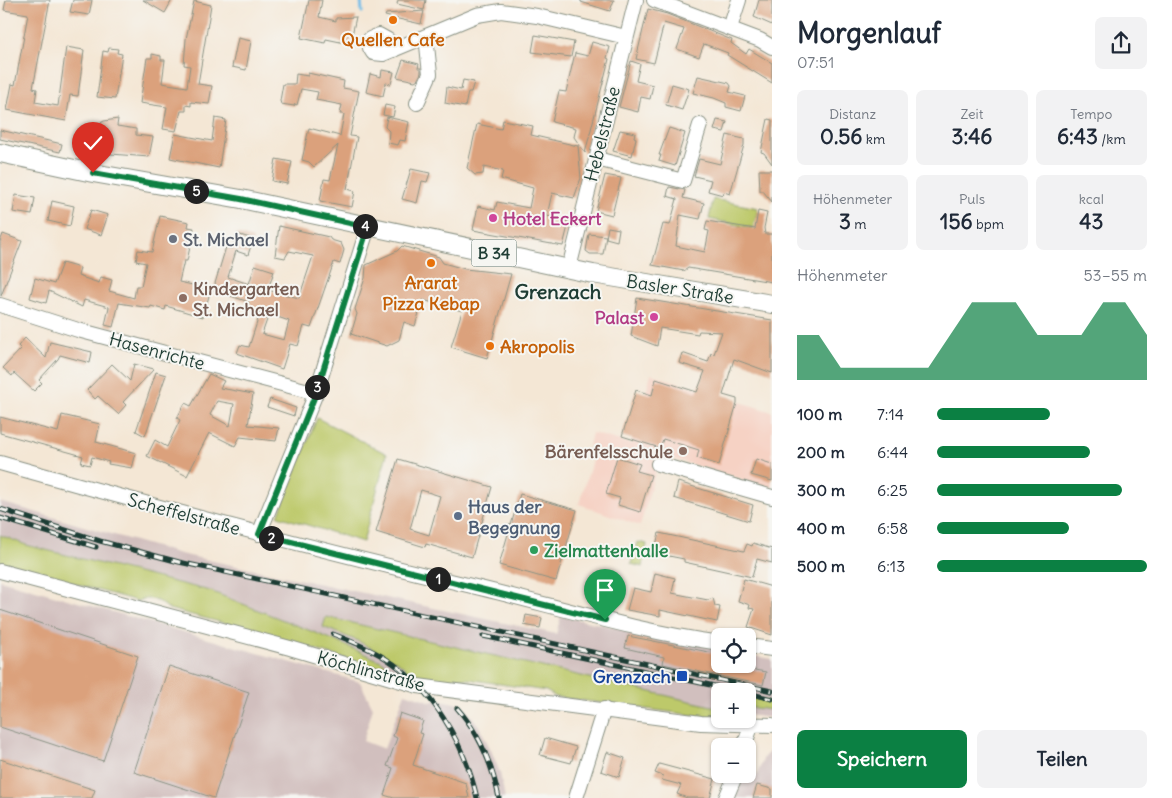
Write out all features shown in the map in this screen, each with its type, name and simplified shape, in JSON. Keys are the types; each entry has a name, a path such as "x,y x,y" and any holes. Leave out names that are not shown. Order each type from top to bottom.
{"main road":[{"name":"Basler Straße","path":"0,153 93,173 241,199 620,279 772,304"}],"street":[{"name":"Hebelstraße","path":"569,268 636,0"},
{"path":"654,0 730,28 772,47"},
{"path":"730,28 739,0"},
{"path":"394,50 477,15 501,11 537,16 626,37"},
{"path":"417,103 430,74 426,36"},
{"path":"597,159 683,181 700,125"},
{"path":"259,534 316,393 368,227"},
{"name":"Hasenrichte","path":"0,305 78,330 316,393"},
{"name":"Scheffelstraße","path":"0,463 259,534 605,620 711,641"},
{"path":"658,464 772,497"},
{"name":"Köchlinstraße","path":"0,571 290,648 418,686 711,723"},
{"path":"756,647 772,650"},
{"path":"576,798 604,710"},
{"name":"Köchlinstraße","path":"756,724 772,725"},
{"path":"726,798 732,783"}],"shaded area":[{"name":"Bärenfelsschule","path":"651,374 772,412 772,488 660,455 640,526 579,504 596,448 589,446 592,433 631,444"},
{"path":"0,502 180,554 556,634 561,616 711,647 711,673 756,673 756,656 772,659 772,718 756,716 756,683 711,683 711,715 556,697 546,691 455,677 447,682 398,675 331,639 210,591 26,545 0,535"},
{"path":"0,580 360,682 373,708 363,741 384,749 405,693 432,702 436,699 463,705 479,726 491,750 500,773 505,798 0,798"},
{"path":"772,751 772,798 735,798 741,783 756,783 756,778 764,757"}],"green space":[{"path":"713,199 758,208 753,228 709,219"},
{"path":"317,418 387,454 363,542 278,516"},
{"path":"0,535 26,545 210,591 381,661 398,675 251,630 169,609 154,600 137,601 0,563"},
{"path":"638,542 647,544 643,567 631,564"},
{"path":"326,617 711,706 711,717 556,697 546,691 455,677 447,682 413,677 401,664 358,641 323,627"},
{"path":"756,699 772,702 772,710 756,708"}],"building":[{"path":"6,0 50,0 33,88 37,89 35,102 58,106 66,47 84,50 78,96 70,95 66,121 7,110 12,84 15,85 28,14 4,10"},
{"path":"73,0 92,0 89,15 70,12"},
{"path":"143,0 172,0 165,13"},
{"path":"309,0 322,0 319,17 336,21 336,18 356,17 350,44 326,39 325,43 301,38"},
{"path":"398,0 426,0 424,10 397,4"},
{"path":"581,0 614,0 610,11 581,2"},
{"path":"759,0 772,0 772,25 754,17"},
{"path":"194,1 211,5 198,84 212,86 209,104 191,102 191,106 186,105 186,111 181,111 176,131 163,129 167,107 140,103 147,58 152,58 152,54 161,56 161,60 165,60 162,83 187,87 190,66 184,65 186,39"},
{"path":"648,9 667,14 732,40 731,43 746,54 749,49 772,63 772,83 727,55 728,53 704,44 699,57 677,49 684,29 664,23 654,63 636,59"},
{"path":"424,11 421,24 385,16 386,14"},
{"path":"535,35 574,42 571,57 532,52"},
{"path":"238,38 251,41 246,70 232,67"},
{"path":"592,42 610,47 607,58 609,59 585,153 574,137 576,128 552,122 559,91 566,92 575,53 588,56"},
{"path":"109,48 118,49 117,53 122,54 115,99 97,97 103,51 108,52"},
{"path":"403,60 419,64 418,68 421,68 421,73 418,79 415,81 397,77"},
{"path":"631,61 640,64 636,81 653,85 650,99 641,97 638,112 619,107"},
{"path":"382,70 394,72 391,84 386,83 383,96 366,92 370,74 381,77"},
{"path":"308,73 344,81 343,88 359,91 350,136 357,137 347,189 355,191 352,207 320,201 324,179 330,180 338,145 314,167 309,162 302,160 309,128 340,136 344,114 340,114 342,105 316,100 318,92 301,89 297,105 281,104 280,101 283,84 295,84 296,74 308,76"},
{"path":"698,76 729,83 731,86 729,92 745,96 741,111 726,107 726,103 714,98 693,93"},
{"path":"463,80 474,82 471,92 468,92 465,107 445,103 447,87 461,90"},
{"path":"672,84 689,89 682,110 666,105"},
{"path":"385,105 395,107 393,117 383,115"},
{"path":"387,117 409,122 405,141 400,140 398,145 388,143 389,131 385,127"},
{"path":"215,118 226,120 219,168 170,158 175,134 212,141"},
{"path":"118,119 117,126 136,129 136,135 153,137 149,157 111,154 89,148 92,128 104,121"},
{"path":"768,119 772,120 772,164 764,153 761,152"},
{"path":"503,120 533,126 531,135 578,146 581,178 574,198 552,193 547,216 569,222 563,246 473,230 478,206 495,210 497,202 529,208 533,188 501,179 503,171 484,167 483,174 475,175 467,168 477,124 501,129"},
{"path":"717,120 727,122 724,132 714,130"},
{"path":"669,128 685,133 675,166 659,161 661,155 659,155"},
{"path":"0,130 62,144 60,152 0,139"},
{"path":"620,130 635,133 634,137 636,138 632,156 613,151"},
{"path":"727,135 744,139 744,145 730,194 724,192 723,195 708,191 711,180 694,176 699,159 720,164"},
{"path":"276,159 292,162 287,184 272,181"},
{"path":"411,169 430,173 427,182 422,181 417,203 402,199"},
{"path":"759,170 772,170 772,202 763,191 760,191"},
{"path":"605,175 621,178 612,215 596,211"},
{"path":"669,187 685,190 683,198 704,203 700,219 680,215 676,246 705,252 709,231 705,230 707,221 755,229 758,211 767,213 764,228 765,234 772,234 772,282 688,268 684,271 652,265 663,224 670,225 677,199 667,196"},
{"path":"16,195 35,198 32,215 13,212"},
{"path":"52,201 74,206 70,226 48,221"},
{"path":"91,210 108,215 101,235 84,229"},
{"path":"160,216 189,222 188,227 194,228 187,261 184,261 179,282 211,289 203,317 166,306 165,310 151,306 150,308 119,303 113,327 105,325 109,307 84,300 82,307 49,291 46,303 30,298 35,278 54,284 62,263 80,268 78,276 99,283 101,277 112,280 109,291 134,298 136,286 141,286 146,263 136,261 138,250 152,252"},
{"path":"279,226 329,237 331,240 341,243 344,250 340,264 334,262 311,328 304,326 298,346 290,344 282,369 237,353 240,345 249,347 260,313 247,308 249,302 213,290 226,247 232,249 237,234 253,239 248,255 236,251 228,277 249,284 255,265 274,271 268,290 299,298 313,256 289,251 285,258 275,256","holes":["269,314 289,321 284,340 262,334"]},
{"path":"608,227 619,229 617,241 606,238"},
{"path":"3,234 22,241 1,296 0,242"},
{"path":"589,234 606,236 603,254 590,254 586,251"},
{"path":"402,246 439,257 443,263 465,269 511,274 487,358 451,347 462,311 423,300 415,326 404,322 399,340 387,346 351,334 357,314 355,309 365,278 366,265 397,251"},
{"path":"637,298 772,320 772,373 734,359 723,395 737,399 737,403 719,465 697,458 699,450 663,439 660,448 622,436 636,390 652,395 656,379 697,392 705,371 679,363 682,353 708,362 711,353 714,354 722,332 699,331 698,334 660,328 657,346 631,336"},
{"path":"25,338 46,358 50,342 92,352 90,363 60,355 39,380 42,383 34,391 14,373 12,376 3,368 21,349 18,346"},
{"path":"112,364 130,381 134,364 154,369 123,402 126,405 118,414 98,396 95,399 87,390"},
{"path":"156,372 166,375 145,436 136,431"},
{"path":"209,374 224,381 220,388 253,394 248,425 279,428 276,441 240,437 235,446 209,433 187,476 147,456 155,440 167,447 180,420 177,418 185,403 191,406","holes":["217,401 234,404 230,426 210,415"]},
{"path":"270,399 296,408 294,416 267,407"},
{"path":"62,415 100,424 96,442 136,453 132,468 108,464 109,462 92,457 90,465 81,463 83,456 0,433 0,417 58,432"},
{"path":"617,457 640,464 637,471 651,475 640,512 618,505 620,498 606,494"},
{"path":"398,459 492,487 472,557 426,544 425,547 376,532","holes":["421,490 440,496 429,535 410,529"]},
{"path":"756,459 772,464 772,481 751,475"},
{"path":"678,482 753,505 749,521 674,498"},
{"name":"Zielmattenhalle","path":"520,494 577,510 556,581 499,565 508,534 504,533 506,524 511,525"},
{"path":"659,533 744,551 747,544 752,546 753,543 772,549 772,563 757,559 752,577 684,562 684,559 654,553"},
{"path":"655,573 675,578 672,593 708,600 713,598 715,606 720,607 717,622 660,610 660,616 627,610 633,588 651,592"},
{"path":"744,579 772,587 772,635 756,630 756,628 748,627 754,609 749,608 750,605 738,601"},
{"path":"0,610 138,656 103,761 0,727"},
{"path":"526,615 542,618 540,628 524,625"},
{"path":"628,636 711,652 711,673 756,673 756,670 766,672 763,685 663,664 664,657 625,648"},
{"path":"169,666 249,692 214,798 134,772"},
{"path":"400,713 423,721 419,733 423,734 413,765 466,783 469,798 394,798 384,795 393,768 387,766 397,738 393,736"},
{"path":"545,738 576,747 571,763 540,755"},
{"path":"607,752 625,758 619,777 601,771"},
{"path":"0,759 95,790 92,798 0,798"},
{"path":"659,764 711,778 711,783 714,783 710,798 687,798 677,794 681,785 662,780 663,776 655,773"},
{"path":"757,785 772,789 772,798 753,798"}],"waterway":[{"path":"361,0 362,12"}],"railway":[{"path":"0,509 100,541 179,562 772,691"},
{"path":"0,518 96,547"},
{"path":"333,634 385,658 418,685 432,701 455,738 472,778 477,798"},
{"path":"483,636 711,685"},
{"path":"756,695 772,699"},
{"path":"457,708 479,739 489,761 499,798"}],"place":[{"name":"Quellen Cafe","path":"393,20"},
{"name":"Hotel Eckert","path":"493,218"},
{"name":"St. Michael","path":"173,239"},
{"name":"Ararat Pizza Kebap","path":"431,263"},
{"name":"Kindergarten St. Michael","path":"183,298"},
{"name":"Palast","path":"654,317"},
{"name":"Akropolis","path":"490,346"},
{"name":"Bärenfelsschule","path":"683,451"},
{"name":"Haus der Begegnung","path":"458,516"},
{"name":"Zielmattenhalle","path":"534,550"},
{"name":"Grenzach","path":"682,676"}],"district":[{"name":"Grenzach","path":"558,291"}],"route":[{"path":"93,173 241,199 368,227 316,393 259,534 605,620"}]}
